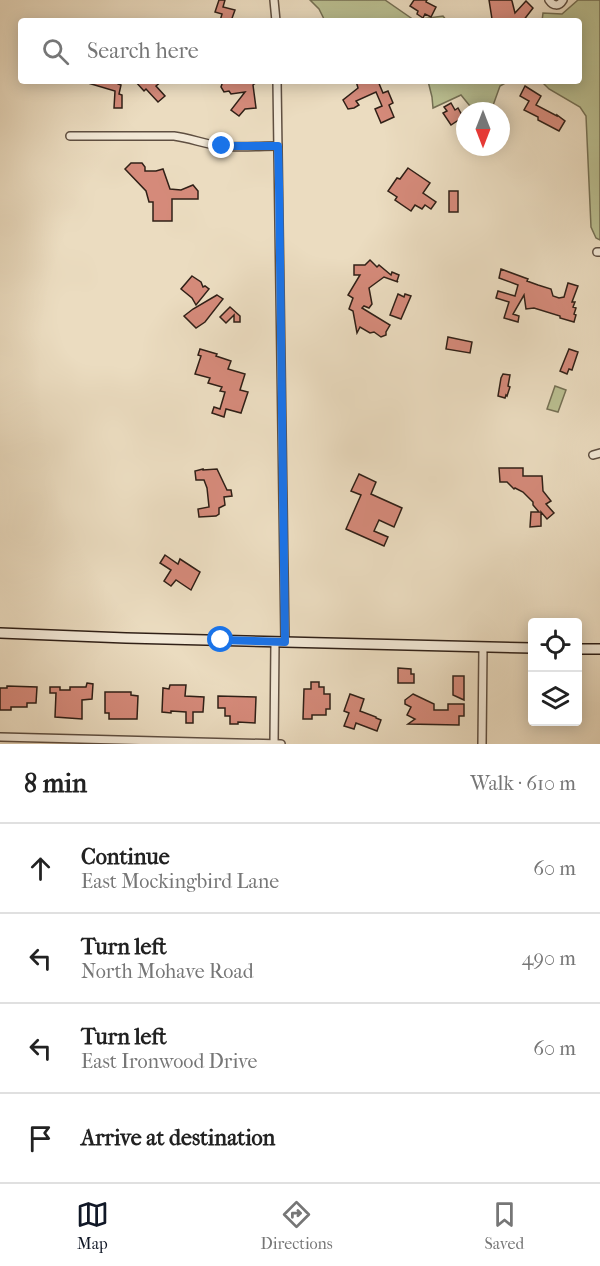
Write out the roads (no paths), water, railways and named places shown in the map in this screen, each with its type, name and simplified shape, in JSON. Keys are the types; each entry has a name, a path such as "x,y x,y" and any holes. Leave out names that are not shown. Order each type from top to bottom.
{"street":[{"path":"274,0 276,18"},
{"path":"549,0 556,5 563,0"},
{"path":"0,736 277,743 280,642 277,84"},
{"path":"70,136 174,136 222,146 278,146"},
{"path":"0,633 528,648"},
{"path":"482,744 483,648"},
{"path":"582,649 600,650"}]}
